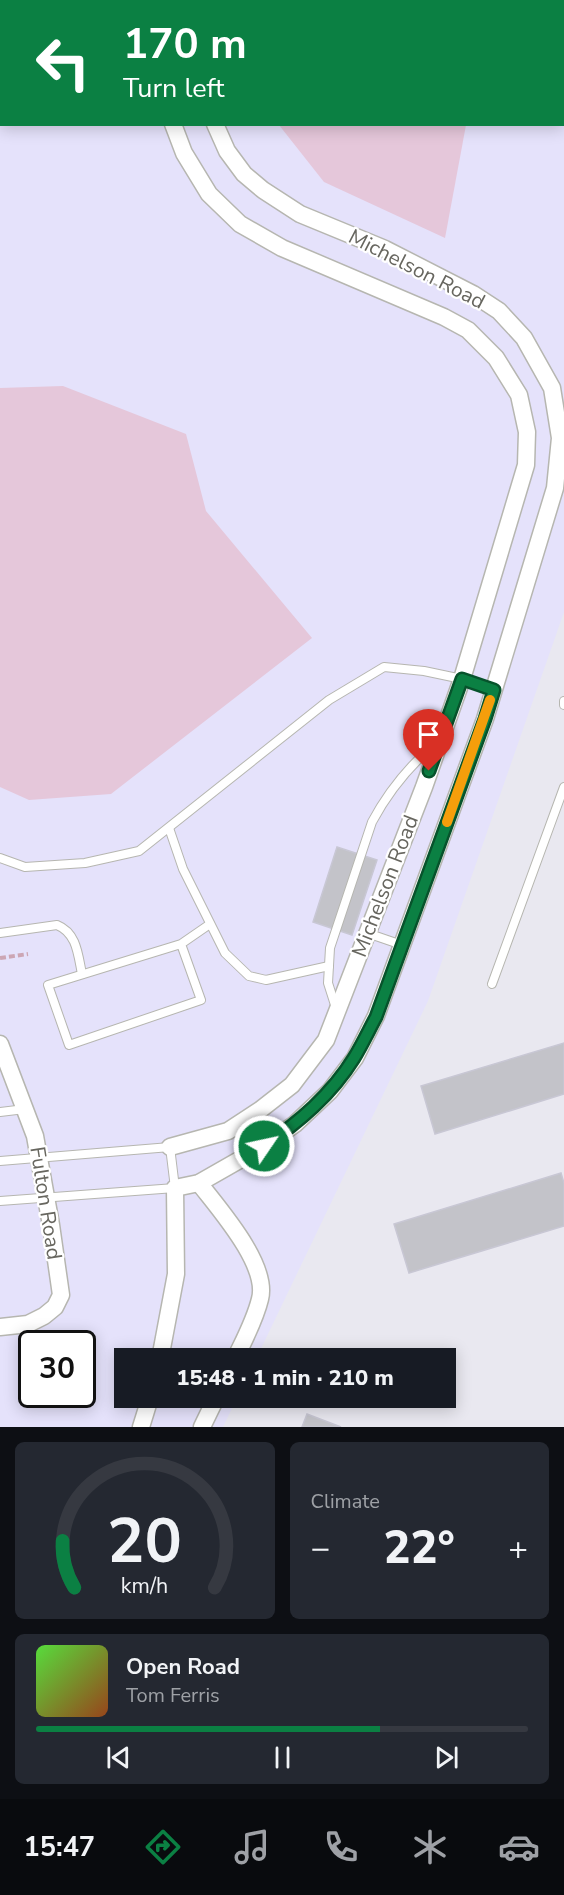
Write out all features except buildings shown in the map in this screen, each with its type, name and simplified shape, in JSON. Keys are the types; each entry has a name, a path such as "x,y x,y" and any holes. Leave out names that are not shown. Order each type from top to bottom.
{"street":[{"name":"Michelson Road","path":"170,1147 228,1131 260,1110 292,1085 326,1040 462,679 526,465 527,432 519,395 496,358 468,330 444,317 282,248 240,224 209,194 184,153 174,126"},
{"name":"Michelson Road","path":"175,1188 199,1184 264,1146 295,1124 330,1091 354,1058 376,1017 485,719 555,488 560,438 552,388 524,338 499,311 473,294 385,249 300,214 263,190 244,174 227,151 216,126"},
{"name":"Fulton Road","path":"0,1044 35,1136 61,1295 55,1307 44,1316 28,1324 0,1327"},
{"path":"199,1184 237,1231 257,1269 261,1297 239,1348"},
{"path":"162,1348 176,1274 175,1188"},
{"path":"141,1427 147,1408"},
{"path":"202,1427 211,1408"}],"lane":[{"path":"0,858 25,867 85,863 140,851 330,700 384,667 424,671 462,679 494,690"},
{"path":"337,1011 328,983 330,948 372,822 382,803 417,759 441,739"},
{"path":"492,984 564,787"},
{"path":"169,828 183,869 225,953 249,976 266,980 329,966"},
{"path":"181,944 201,1000 69,1045 48,985 181,944 210,924"},
{"path":"0,933 57,925 65,928 75,942 82,974"},
{"path":"367,933 402,945"},
{"path":"0,1112 26,1109"},
{"path":"0,1161 170,1147 175,1188 0,1201"}],"path":[{"path":"0,957 28,954"}],"shaded area":[{"path":"0,126 564,126 564,612 428,1001 261,1348 114,1348 114,1408 232,1408 223,1427 0,1427"},
{"path":"280,126 466,126 445,238 324,182"},
{"path":"63,386 186,434 206,511 312,638 111,794 29,800 0,787 0,388"}],"slow traffic":[{"path":"447,822 490,700"}],"route":[{"path":"264,1146 295,1124 330,1091 354,1058 376,1017 494,690 462,679 429,771"}]}
